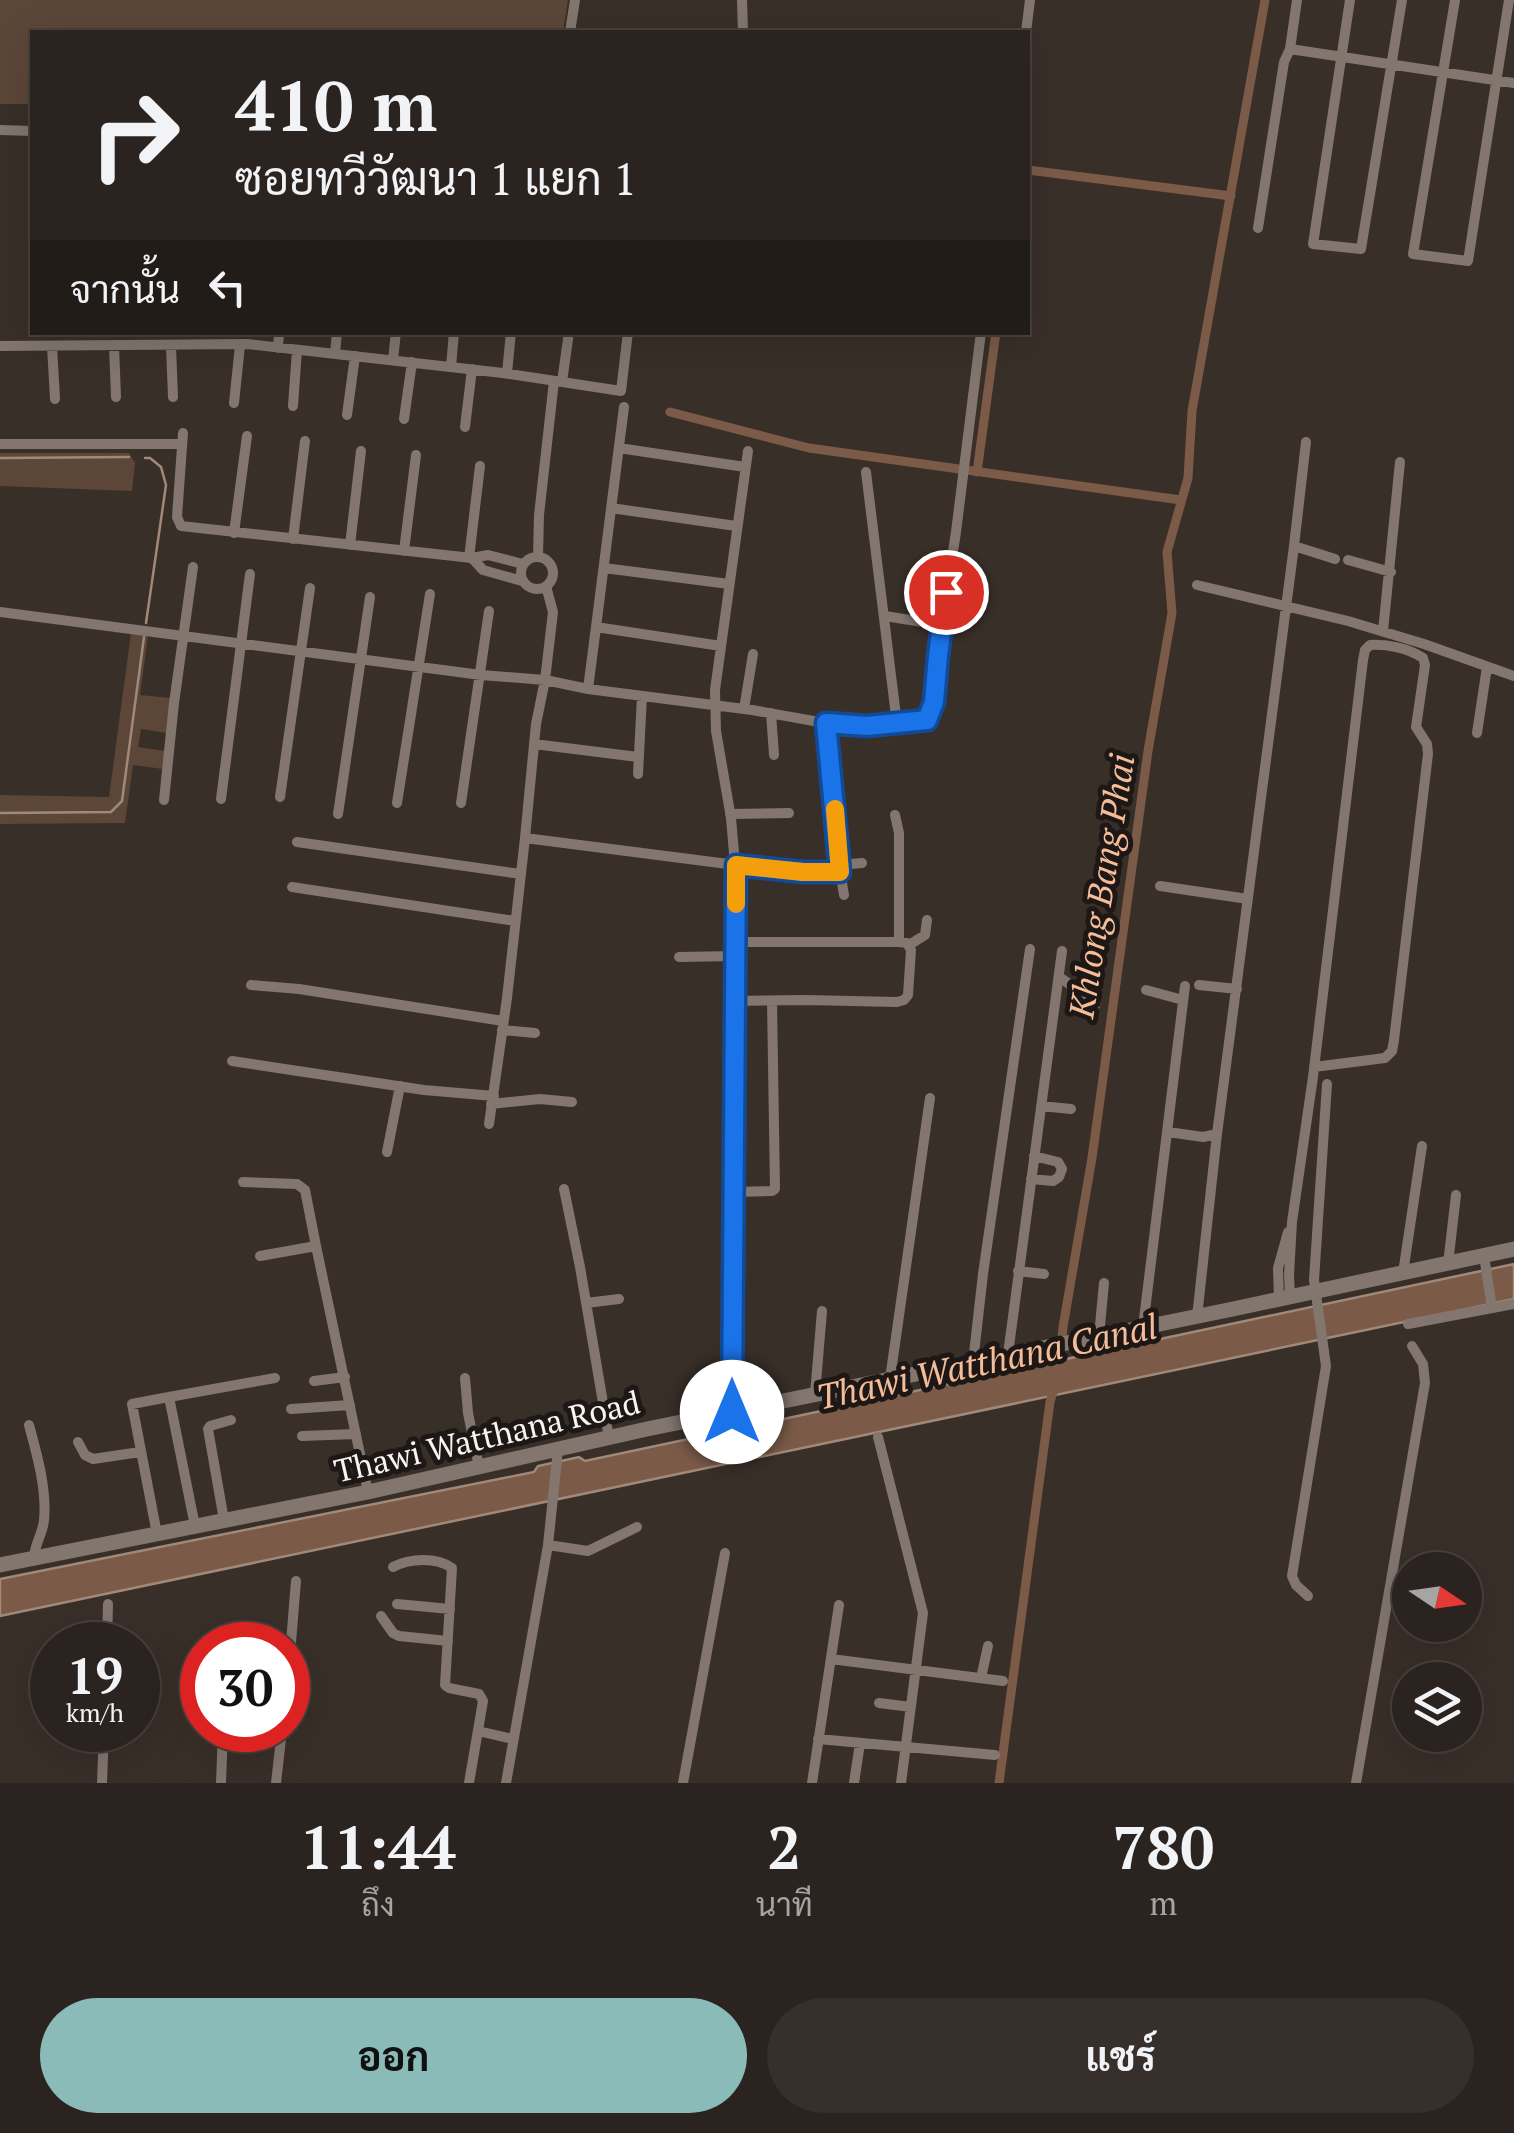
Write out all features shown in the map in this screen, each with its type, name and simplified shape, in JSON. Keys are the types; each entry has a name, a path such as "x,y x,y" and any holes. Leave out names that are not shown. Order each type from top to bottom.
{"main road":[{"name":"Thawi Watthana Road","path":"0,1565 479,1467 558,1456 609,1438 1403,1273 1485,1261 1514,1249"}],"street":[{"path":"570,30 575,0"},
{"path":"742,0 743,30"},
{"path":"1026,30 1030,0"},
{"path":"1258,228 1297,0"},
{"path":"1350,0 1313,244 1361,250 1402,0"},
{"path":"1455,0 1414,254 1468,260 1509,0"},
{"path":"1290,49 1514,83"},
{"path":"0,130 30,131"},
{"path":"48,335 55,399"},
{"path":"109,335 116,398"},
{"path":"167,335 173,397"},
{"path":"223,335 223,346"},
{"path":"278,348 279,335"},
{"path":"335,354 337,335"},
{"path":"393,360 396,335"},
{"path":"450,367 454,335"},
{"path":"507,373 511,335"},
{"path":"538,556 538,515 568,335"},
{"path":"0,346 240,345 507,373 621,391 628,335"},
{"path":"0,612 545,680 826,723 867,726 927,720 932,712 982,335"},
{"path":"234,403 240,345"},
{"path":"293,406 297,350"},
{"path":"347,415 355,356"},
{"path":"404,419 412,362"},
{"path":"465,427 472,369"},
{"path":"588,689 624,407"},
{"path":"234,533 247,436"},
{"path":"0,444 182,439 177,517 181,526 471,558 488,555 523,564"},
{"path":"293,539 304,440"},
{"path":"1197,1316 1306,442"},
{"path":"620,448 745,467"},
{"path":"350,545 361,450"},
{"path":"732,1412 736,865 716,731 714,690 748,451"},
{"path":"404,551 416,454"},
{"path":"1383,632 1400,462"},
{"path":"471,558 480,466"},
{"path":"866,472 897,724"},
{"path":"611,508 736,526"},
{"path":"1294,546 1390,572"},
{"path":"471,558 484,570 522,580 535,589 552,580 553,568 546,559 530,558 523,564 522,580"},
{"path":"164,800 193,567"},
{"path":"604,568 729,584"},
{"path":"222,800 250,574"},
{"path":"1197,585 1383,632 1514,676"},
{"path":"488,1124 553,612 546,586"},
{"path":"280,797 310,588"},
{"path":"397,802 430,594"},
{"path":"338,814 370,597"},
{"path":"460,803 489,611"},
{"path":"884,616 942,625"},
{"path":"596,627 721,646"},
{"path":"1285,1298 1278,1268 1292,1222 1314,1067 1363,660 1370,645 1388,646 1423,658 1426,665 1416,727 1428,754 1394,1040 1392,1051 1385,1058 1314,1067"},
{"path":"744,709 753,654"},
{"path":"1477,732 1487,667"},
{"path":"638,774 642,696"},
{"path":"771,713 774,755"},
{"path":"826,723 844,895"},
{"path":"534,744 638,757"},
{"path":"730,814 788,813"},
{"path":"735,1001 904,1000 908,995 911,950 904,943 894,815"},
{"path":"525,838 789,871 862,863"},
{"path":"297,842 520,874"},
{"path":"1160,886 1248,899"},
{"path":"292,887 515,920"},
{"path":"736,942 904,943 925,936 928,920"},
{"path":"974,1362 1030,948"},
{"path":"1008,1354 1062,951"},
{"path":"679,957 735,956"},
{"path":"1058,978 1096,1002 1092,1014"},
{"path":"251,985 298,989 534,1033"},
{"path":"1199,985 1238,989"},
{"path":"1143,1328 1185,986"},
{"path":"1146,990 1184,1000"},
{"path":"732,1192 775,1189 772,1001"},
{"path":"232,1061 492,1100 540,1098 572,1102"},
{"path":"1308,1596 1292,1576 1323,1392 1325,1356 1314,1292 1328,1084"},
{"path":"387,1152 400,1086"},
{"path":"890,1379 930,1098"},
{"path":"1041,1106 1071,1109"},
{"path":"1168,1132 1204,1138 1217,1134"},
{"path":"1403,1273 1422,1146"},
{"path":"1031,1179 1054,1181 1062,1170 1058,1162 1034,1156"},
{"path":"244,1182 301,1185 305,1190 368,1492"},
{"path":"564,1189 609,1438"},
{"path":"1448,1264 1456,1195"},
{"path":"260,1256 316,1246"},
{"path":"1485,1261 1492,1307"},
{"path":"1018,1271 1044,1274"},
{"path":"1100,1336 1104,1283"},
{"path":"586,1303 619,1300"},
{"path":"1408,1324 1514,1304"},
{"path":"814,1394 822,1311"},
{"path":"1356,1783 1424,1384 1423,1364 1412,1346"},
{"path":"314,1381 345,1376"},
{"path":"156,1534 132,1404 276,1378"},
{"path":"466,1378 469,1424 479,1467"},
{"path":"169,1397 195,1526"},
{"path":"290,1409 350,1405"},
{"path":"224,1520 208,1430 231,1420"},
{"path":"29,1425 45,1519 34,1546 34,1558"},
{"path":"302,1436 356,1434"},
{"path":"878,1437 923,1614 900,1783"},
{"path":"78,1442 92,1460 140,1452"},
{"path":"506,1783 554,1512 558,1456"},
{"path":"548,1544 588,1551 637,1527"},
{"path":"684,1783 725,1553"},
{"path":"393,1567 412,1560 450,1565 453,1574 444,1684 482,1697 468,1783"},
{"path":"292,1622 296,1581"},
{"path":"108,1604 108,1622"},
{"path":"397,1604 450,1609"},
{"path":"812,1783 839,1604"},
{"path":"382,1616 393,1634 448,1642"},
{"path":"981,1678 988,1646"},
{"path":"830,1659 1003,1681"},
{"path":"879,1703 911,1707"},
{"path":"478,1731 514,1739"},
{"path":"818,1738 995,1754"},
{"path":"854,1783 860,1743"},
{"path":"102,1783 103,1752"},
{"path":"221,1783 222,1752"},
{"path":"276,1783 280,1752"}],"shaded area":[{"path":"0,0 568,0 563,30 30,30 30,104 0,104"},
{"path":"0,453 129,453 135,463 132,491 0,486"},
{"path":"131,633 148,635 140,695 171,698 167,733 141,729 138,747 165,751 163,769 133,765 125,823 0,824 0,795 109,797"},
{"path":"1514,1264 1514,1299 0,1616 0,1579 534,1472 538,1466 579,1457 585,1461"}],"waterway":[{"name":"Khlong Bang Phai","path":"1059,1369 1148,751 1172,613 1167,552 1188,478 1192,411 1265,0"},
{"path":"1030,170 1231,196"},
{"path":"977,472 996,335"},
{"path":"670,412 809,448 1181,500"},
{"path":"0,458 129,457"},
{"path":"145,458 161,467 166,485 146,623"},
{"path":"0,813 111,812 122,801 144,637"},
{"name":"Khlong Bang Phai","path":"999,1783 1054,1389"}],"slow traffic":[{"path":"736,904 736,865 840,872 835,809"}],"route":[{"path":"732,1412 736,865 840,872 826,723 867,726 927,720 934,702 946,592"}],"water label":[{"name":"Thawi Watthana Canal","path":"987,1362"}]}
